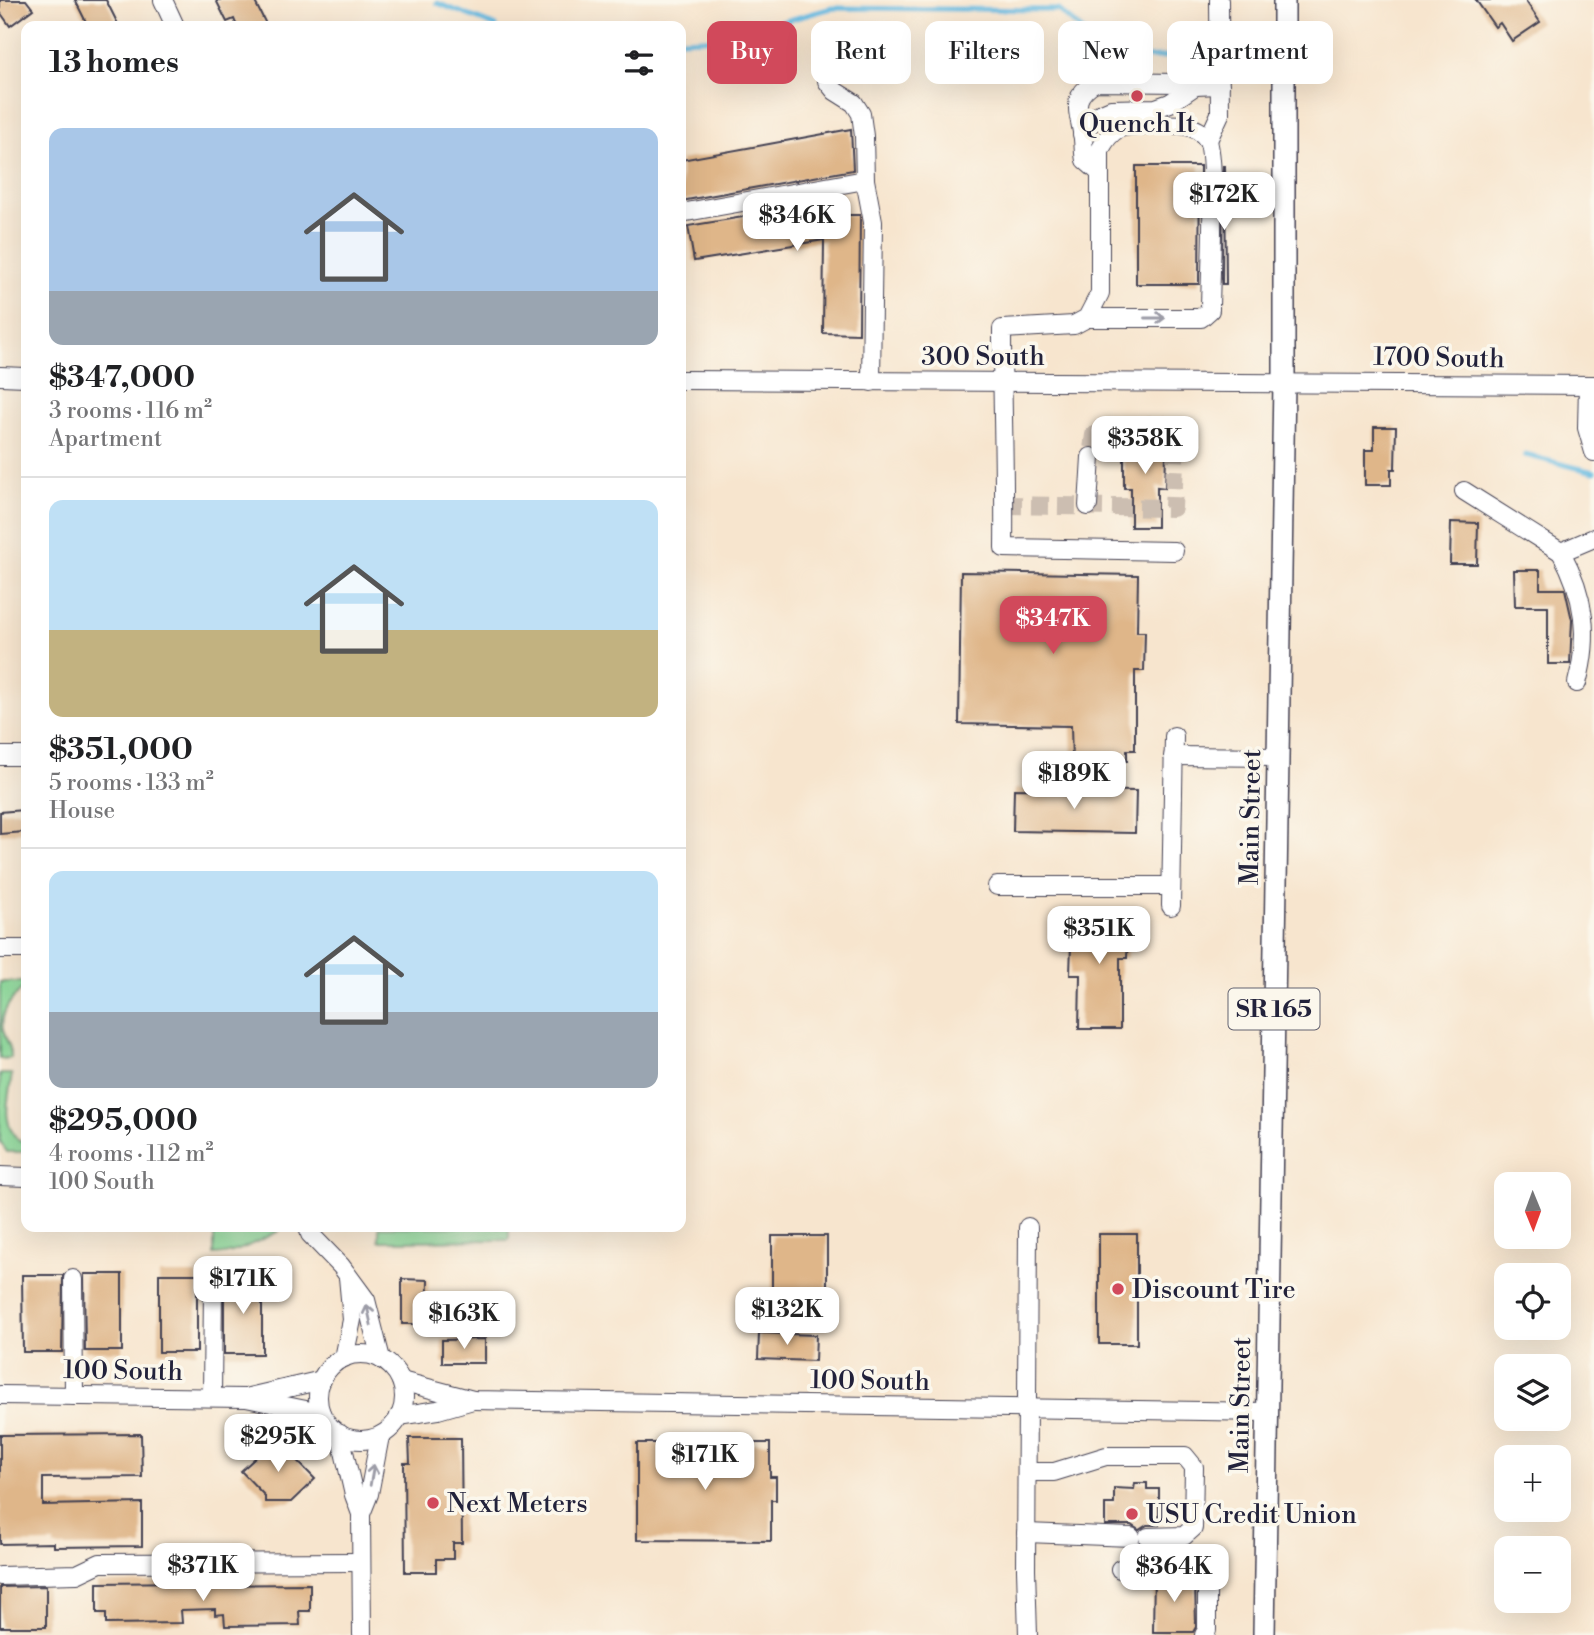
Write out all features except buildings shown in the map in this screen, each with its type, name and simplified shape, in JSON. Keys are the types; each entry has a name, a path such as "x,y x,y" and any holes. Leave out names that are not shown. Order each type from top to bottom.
{"main road":[{"name":"Main Street","path":"1264,1635 1284,382 1284,0"}],"street":[{"path":"163,0 173,21"},
{"path":"1174,551 1004,548 1006,456 1002,329 1074,325 1087,318 1201,318 1210,310 1212,166 1208,140 1220,114 1219,0"},
{"path":"1100,173 1085,160 1076,110 1084,89 1094,82 1220,85"},
{"path":"829,84 835,91 854,103 861,114 865,180 873,222 871,382"},
{"path":"1082,134 1097,116 1111,109 1156,108 1195,86"},
{"path":"1087,318 1100,293 1100,150 1107,136 1120,126 1176,124 1196,129 1208,140"},
{"path":"686,212 865,180"},
{"path":"0,376 21,377"},
{"name":"300 South","path":"686,380 1284,382"},
{"name":"1700 South","path":"1284,382 1591,385"},
{"path":"1591,385 1587,428 1594,452"},
{"path":"1088,506 1091,457"},
{"path":"1464,491 1561,552 1574,575 1583,608 1584,658 1577,684"},
{"path":"1561,552 1594,538"},
{"path":"1171,905 1174,736"},
{"path":"0,756 21,756"},
{"path":"1173,756 1279,757"},
{"path":"997,886 1171,886"},
{"path":"0,949 21,949"},
{"path":"0,1176 21,1177"},
{"path":"1028,1227 1028,1635"},
{"path":"309,1232 366,1300 381,1359"},
{"path":"344,1358 352,1320 348,1277"},
{"path":"73,1279 74,1396"},
{"path":"212,1397 213,1284"},
{"path":"356,1354 381,1359 396,1372 401,1381 403,1405 399,1416 380,1436 353,1439 340,1434 329,1426 321,1413 318,1402 321,1380 327,1371 344,1358 356,1354"},
{"name":"100 South","path":"246,1398 321,1380"},
{"name":"100 South","path":"401,1381 472,1400 1267,1412"},
{"name":"100 South","path":"0,1395 246,1398 321,1413"},
{"name":"100 South","path":"399,1416 438,1410 472,1400"},
{"path":"340,1434 361,1514 362,1635"},
{"path":"361,1514 369,1494 380,1436"},
{"path":"1026,1533 1184,1536 1193,1528 1194,1467 1185,1456 1105,1456 1054,1472 1027,1472"},
{"path":"0,1576 77,1574 100,1563 361,1562"},
{"path":"1120,1569 1135,1564 1193,1564 1202,1569 1206,1579 1207,1630 1204,1635"}],"green space":[{"path":"0,982 21,982 21,990 7,1007 2,1024 11,1058 0,1059"},
{"path":"0,1074 12,1074 8,1118 9,1126 21,1141 21,1152 7,1152 0,1141"},
{"path":"214,1232 277,1232 239,1250 214,1255"},
{"path":"379,1232 509,1232 509,1240 379,1241"}],"waterway":[{"path":"437,3 483,21"},
{"path":"686,40 723,38 832,8 1058,10 1101,46 1141,58 1167,57"},
{"path":"1525,455 1594,472"}],"tunnel":[{"path":"1004,505 1173,508 1176,438 1168,426 1158,423 1094,435 1091,457"}],"place":[{"name":"Quench It","path":"1137,96"},
{"name":"Discount Tire","path":"1118,1289"},
{"name":"Next Meters","path":"433,1503"},
{"name":"USU Credit Union","path":"1132,1514"}]}
